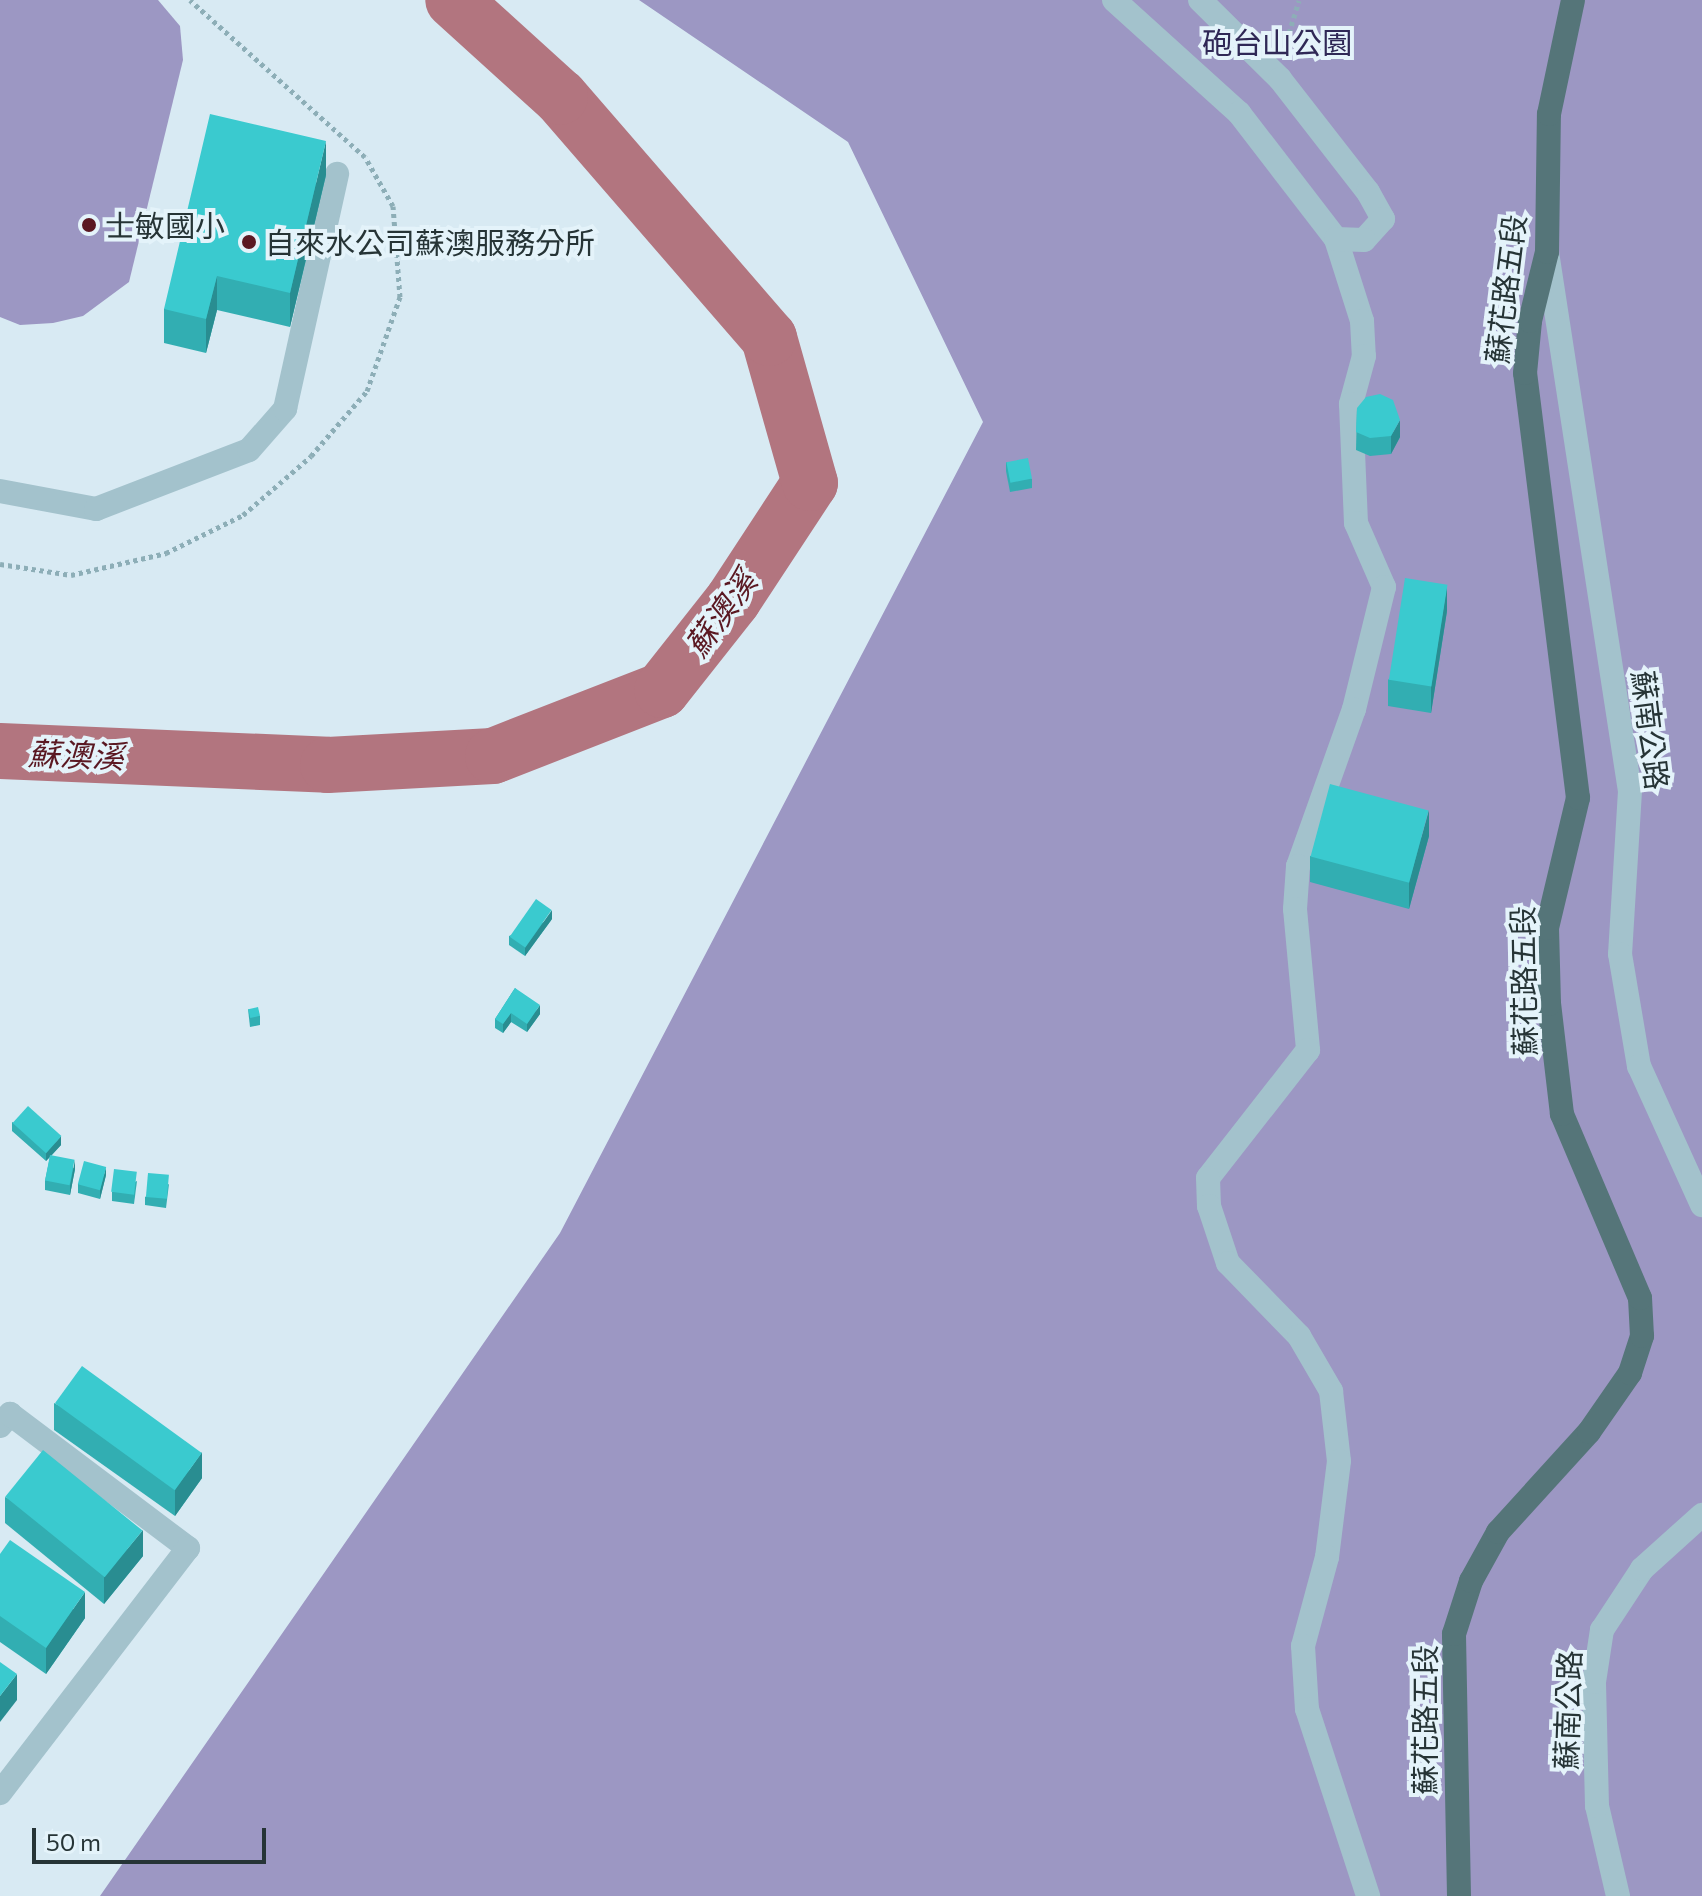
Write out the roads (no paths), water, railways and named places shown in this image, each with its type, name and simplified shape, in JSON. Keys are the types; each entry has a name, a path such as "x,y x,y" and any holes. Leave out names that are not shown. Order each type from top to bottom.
{"main road":[{"name":"蘇花路五段","path":"1459,1896 1454,1634 1471,1581 1498,1532 1589,1432 1630,1373 1642,1336 1640,1298 1562,1114 1549,1004 1547,928 1578,798 1525,373 1530,321 1547,252 1549,114 1573,0"}],"street":[{"path":"1114,0 1239,113 1336,239 1362,321 1364,356 1351,404 1356,523 1384,587 1354,709 1298,866 1295,909 1308,1050 1233,1141 1208,1178 1228,1263 1299,1336 1331,1391 1339,1461 1327,1557 1303,1646 1307,1709 1368,1896"},
{"path":"1200,0 1259,57 1328,134 1383,219 1364,240 1336,239"},
{"path":"0,491 96,509 249,450 285,409 337,174"},
{"name":"蘇南公路","path":"1547,252 1630,791 1620,954 1639,1066 1702,1205"},
{"path":"0,1426 10,1414 188,1548 0,1793"},
{"name":"蘇南公路","path":"1618,1896 1597,1806 1594,1682 1602,1630 1642,1569 1702,1515"}],"waterway":[{"name":"蘇澳溪","path":"0,751 328,765 493,756 662,690 733,600 810,483 769,338 560,97 453,0"}],"place":[{"name":"士敏國小","path":"89,225"},
{"name":"自來水公司蘇澳服務分所","path":"249,242"}],"park label":[{"name":"砲台山公園","path":"1277,42"}]}
